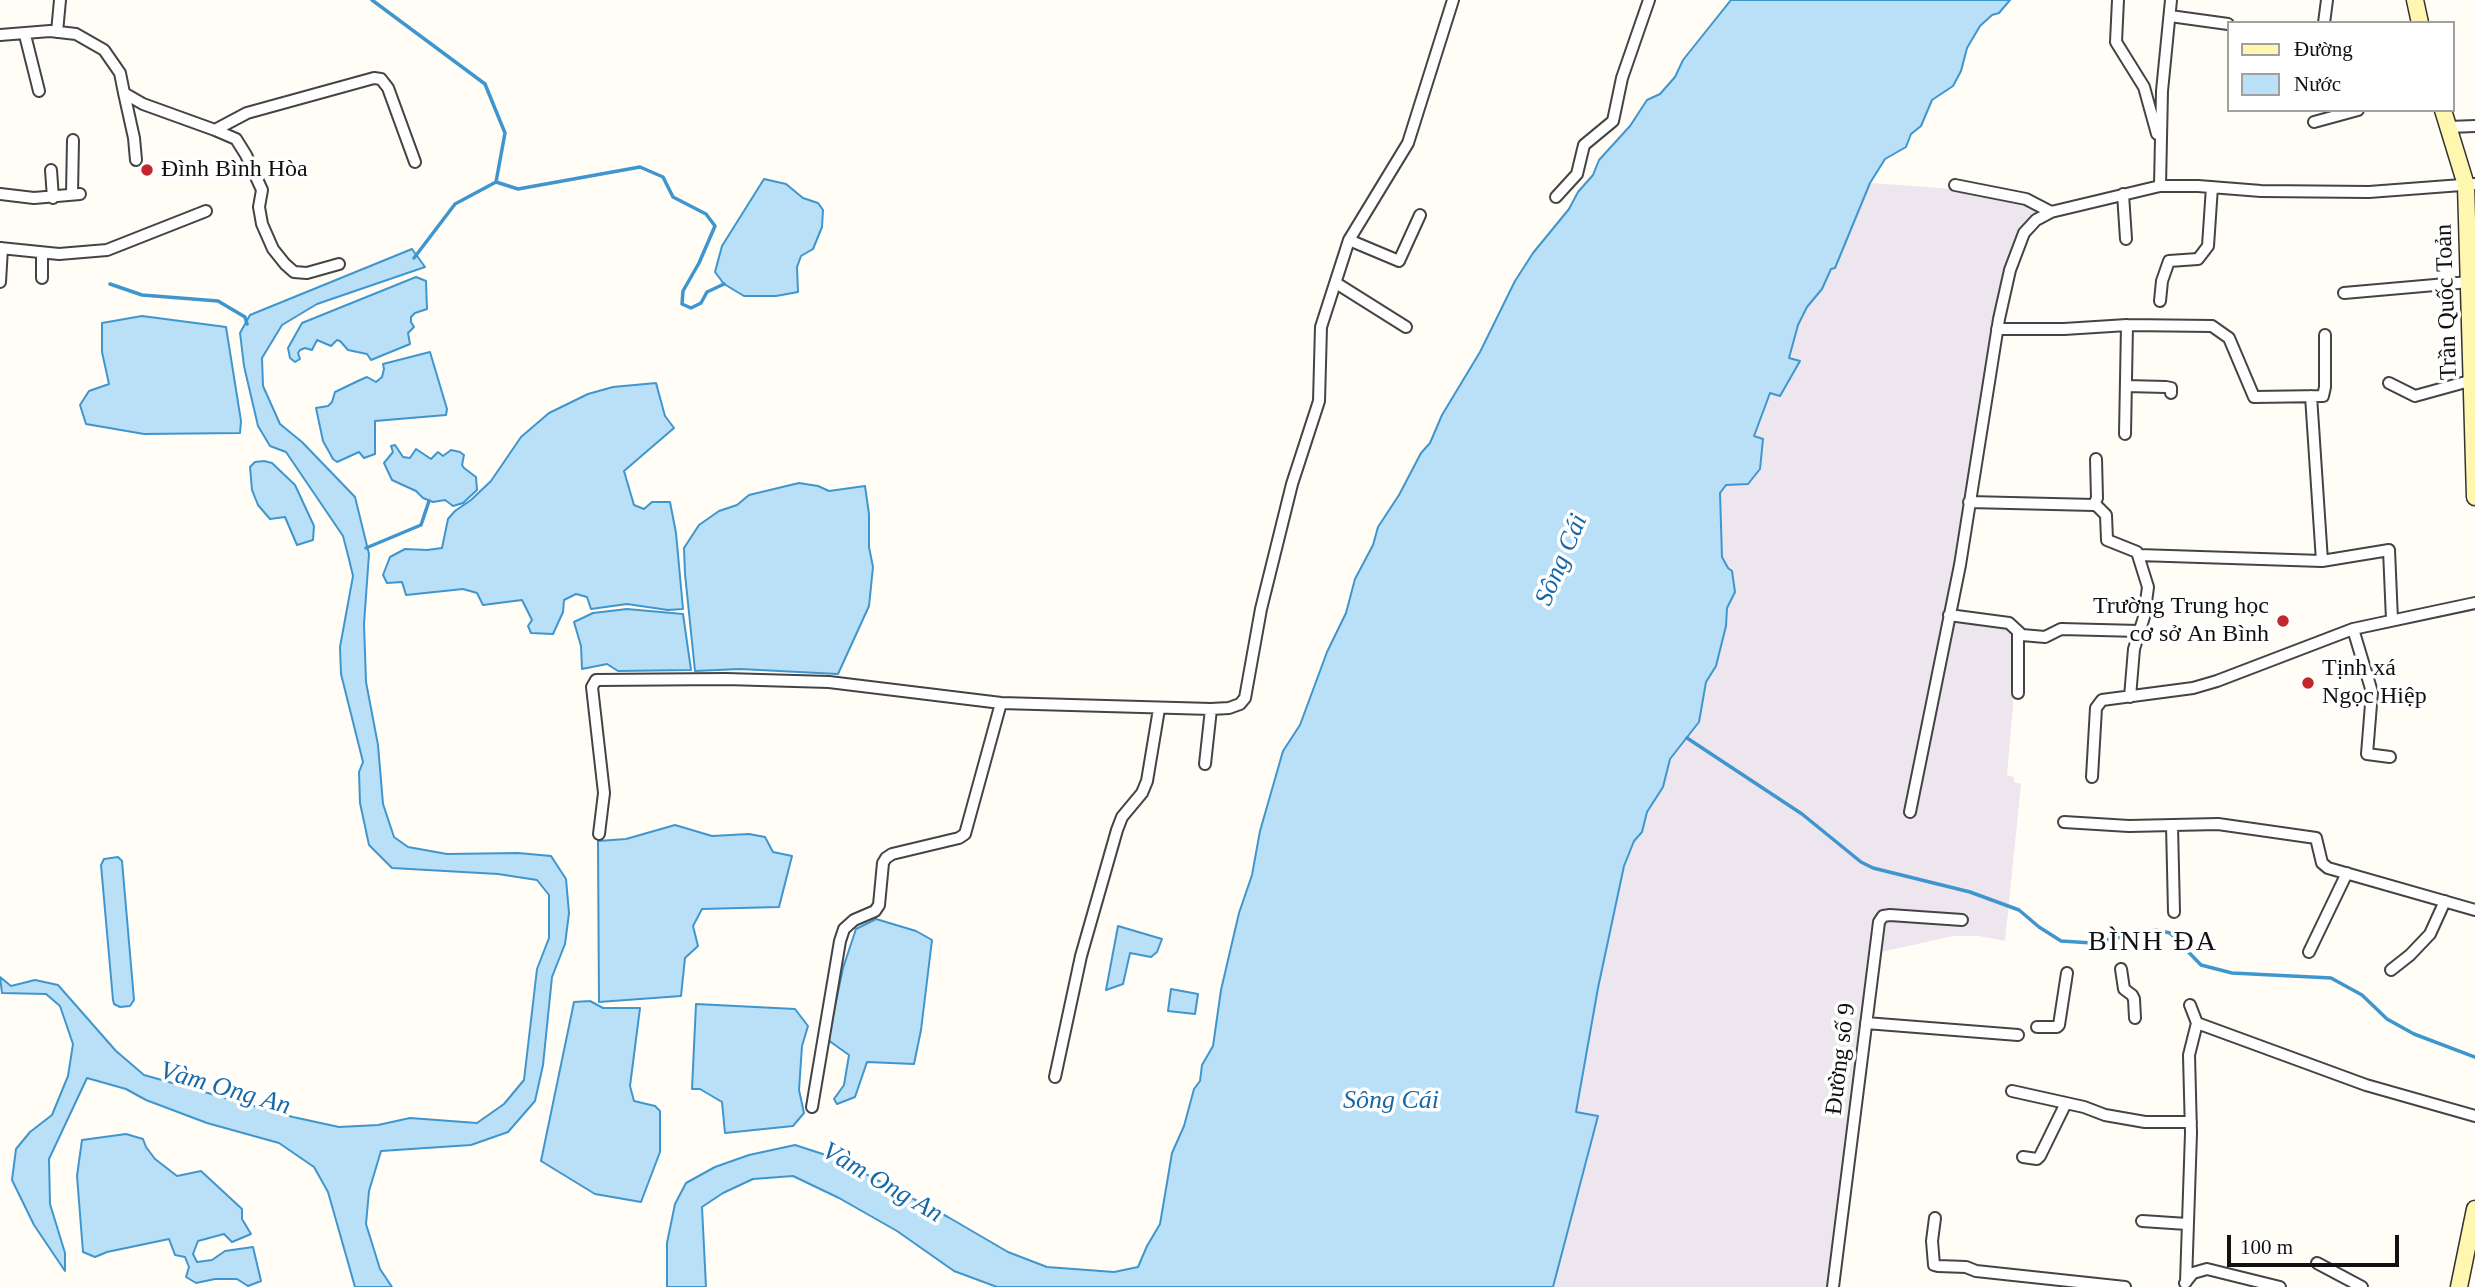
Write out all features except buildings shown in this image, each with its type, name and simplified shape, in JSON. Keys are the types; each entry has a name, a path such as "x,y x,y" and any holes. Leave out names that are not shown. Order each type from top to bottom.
{"main road":[{"path":"2414,0 2419,21"},
{"name":"Trần Quốc Toản","path":"2444,112 2471,184 2469,282 2475,497"},
{"path":"2459,1287 2475,1209"}],"street":[{"path":"57,32 60,0"},
{"path":"599,834 604,793 592,687 596,680 726,679 829,682 1001,703 1159,709 1235,707 1245,698 1261,609 1292,484 1319,401 1321,327 1349,240 1408,143 1452,0"},
{"path":"1556,197 1577,174 1584,145 1613,121 1622,78 1649,0"},
{"path":"2118,0 2116,42 2144,87 2160,145"},
{"path":"2160,186 2162,91 2171,0"},
{"path":"2325,21 2327,0"},
{"path":"2170,16 2226,24"},
{"path":"0,35 42,31 76,34 104,50 120,74 136,159"},
{"path":"25,34 39,92"},
{"path":"215,130 247,113 374,78 381,79 388,88 415,162"},
{"path":"124,93 143,104 236,139 262,190 259,207 262,224 273,249 295,272 307,273 340,264"},
{"path":"2314,122 2351,112"},
{"path":"2449,127 2475,126"},
{"path":"0,194 22,198 53,198 76,194 73,140"},
{"path":"51,170 53,198"},
{"path":"1910,812 1949,615 1997,329 2010,270 2024,233 2036,220 2051,212 2160,186 2369,192 2471,184"},
{"path":"1955,185 2026,199 2051,212"},
{"path":"2160,301 2162,281 2169,261 2198,259 2208,246 2212,187"},
{"path":"2123,194 2126,239"},
{"path":"0,282 1,248 41,253 107,250 206,211"},
{"path":"1349,240 1399,261 1420,215"},
{"path":"41,253 42,278"},
{"path":"1336,282 1406,327"},
{"path":"2344,293 2469,282"},
{"path":"1997,329 2127,325 2212,326 2229,338 2254,397 2323,396 2325,335"},
{"path":"2125,434 2127,325"},
{"path":"2389,383 2415,396 2473,380"},
{"path":"2126,386 2166,387 2171,388 2171,393"},
{"path":"2311,396 2322,561"},
{"path":"2095,504 2096,459"},
{"path":"1969,502 2095,504 2106,515 2107,540 2132,548 2139,555 2148,594 2134,649 2130,697"},
{"path":"2139,555 2322,561 2389,550 2392,620"},
{"path":"2092,777 2096,708 2099,701 2167,693 2217,681 2353,629 2475,603"},
{"path":"1949,615 2009,624 2018,634 2045,637 2061,629 2139,631"},
{"path":"2353,629 2372,692 2367,754 2390,757"},
{"path":"2018,634 2018,693"},
{"path":"812,1107 844,929 853,920 875,911 879,905 883,863 886,858 965,834 1001,703"},
{"path":"1055,1077 1081,956 1122,817 1142,793 1147,781 1159,709"},
{"path":"1205,764 1211,709"},
{"path":"2064,822 2129,826 2218,824 2316,838 2320,845 2322,863 2328,868 2475,909"},
{"path":"2172,825 2174,912"},
{"path":"2309,952 2347,873"},
{"path":"2391,970 2430,934 2445,901"},
{"name":"Đường số 9","path":"1833,1287 1879,922 1883,916 1962,920"},
{"path":"2121,969 2124,989 2134,999 2135,1018"},
{"path":"2037,1027 2060,1025 2067,973"},
{"path":"2183,1285 2191,1122 2189,1055 2197,1023 2190,1005"},
{"path":"1866,1023 2018,1035"},
{"path":"2197,1023 2366,1085 2475,1116"},
{"path":"2012,1091 2105,1115 2145,1122 2191,1122"},
{"path":"2023,1157 2037,1159 2040,1156 2066,1103"},
{"path":"1935,1218 1932,1241 1934,1265 2125,1287"},
{"path":"2142,1221 2187,1224"},
{"path":"2317,1264 2362,1287"},
{"path":"2183,1285 2193,1273 2207,1269 2280,1287"}],"shaded area":[{"path":"1870,183 1955,189 2031,205 2043,212 2021,230 1974,446 1944,618 2007,627 2014,635 2014,695 2007,775 2014,777 2014,782 2021,784 2005,941 1979,936 1953,936 1872,954 1829,1287 1553,1287 1598,1116 1576,1113 1598,988 1624,866 1634,841 1642,832 1647,812 1663,787 1670,759 1699,722 1706,682 1716,666 1726,626 1727,608 1735,592 1732,571 1722,557 1720,493 1726,485 1742,484 1760,469 1763,439 1754,436 1770,393 1799,361 1789,358 1798,325 1807,307 1822,289 1831,268 1835,268"}],"water":[{"name":"Sông Cái","path":"1731,0 2010,0 1999,13 1992,15 1980,26 1967,48 1961,71 1953,86 1932,100 1921,126 1911,134 1906,147 1885,159 1870,183 1835,268 1831,269 1822,289 1807,307 1798,325 1789,358 1800,361 1780,396 1770,393 1754,436 1763,439 1760,469 1748,484 1726,485 1720,493 1722,557 1732,571 1735,592 1727,608 1726,626 1716,666 1706,682 1699,722 1670,759 1663,787 1647,812 1642,832 1634,841 1624,866 1598,988 1576,1112 1598,1116 1553,1287 997,1287 954,1271 897,1231 793,1176 753,1179 723,1193 702,1207 706,1287 667,1287 667,1243 675,1204 686,1183 715,1167 749,1155 795,1145 835,1158 948,1217 1008,1252 1047,1267 1114,1272 1138,1267 1160,1224 1172,1153 1184,1126 1194,1089 1200,1081 1202,1065 1213,1046 1221,990 1239,913 1252,875 1260,831 1283,751 1300,725 1327,652 1346,613 1355,579 1373,545 1378,527 1421,453 1430,443 1442,415 1480,352 1515,281 1533,253 1569,209 1578,192 1593,175 1599,160 1630,126 1647,100 1660,94 1675,77 1683,60"},
{"path":"764,179 786,184 803,198 818,203 823,210 822,227 813,249 801,256 797,267 798,292 776,296 744,296 724,284 715,272 722,246"},
{"path":"412,249 425,267 317,304 282,325 262,358 263,386 280,424 302,442 355,497 369,554 364,624 366,682 378,745 383,804 394,837 408,847 447,854 518,853 551,856 566,879 569,913 565,944 552,977 543,1065 535,1101 508,1132 471,1145 381,1151 369,1191 366,1224 380,1269 392,1287 355,1287 328,1192 314,1167 279,1143 207,1123 146,1100 126,1089 87,1078 49,1159 50,1204 65,1253 65,1271 34,1225 12,1180 16,1149 30,1132 52,1115 68,1076 73,1044 60,1006 46,994 2,993 0,977 11,986 35,980 58,985 116,1051 144,1075 293,1117 339,1127 378,1125 410,1118 477,1123 504,1104 524,1080 537,969 549,938 549,895 537,880 498,874 392,868 369,845 360,803 359,772 363,762 341,674 340,647 353,576 343,536 286,452 270,446 258,426 244,366 240,333 250,315"},
{"path":"416,277 426,281 427,309 411,317 414,327 408,333 410,344 371,360 367,354 348,350 340,341 337,340 331,346 317,340 312,350 300,350 300,359 295,362 290,358 288,348 302,323"},
{"path":"142,316 226,327 241,421 240,433 144,434 86,424 80,405 89,391 109,384 102,352 102,323"},
{"path":"430,352 447,409 446,415 375,421 375,454 364,458 359,452 337,462 333,459 323,441 316,408 328,406 335,392 360,380 367,377 376,382 382,377 383,364"},
{"path":"656,383 665,416 674,428 624,471 634,505 644,509 652,502 670,502 676,533 683,609 668,610 627,604 591,609 587,597 576,594 564,600 563,612 553,634 531,633 528,626 532,620 522,600 483,605 477,593 463,589 406,595 402,582 387,583 383,575 390,557 405,549 442,548 448,519 491,481 521,437 549,413 588,394 613,387"},
{"path":"395,445 403,457 410,458 416,449 431,459 438,452 443,456 451,450 460,452 464,455 462,465 476,477 477,490 463,503 453,506 445,500 433,502 423,498 416,491 392,480 384,463 393,452 391,446"},
{"path":"255,462 272,463 295,485 314,526 313,540 297,545 285,517 270,519 258,505 252,490 250,467"},
{"path":"799,483 829,491 865,486 873,567 869,606 838,674 740,669 695,671 684,548 699,525 719,511 737,505 749,495"},
{"path":"627,609 683,614 691,670 618,671 607,664 582,669 581,646 574,622 593,613"},
{"path":"675,825 712,836 749,834 765,837 773,852 792,856 779,907 702,909 693,926 698,946 685,958 681,996 599,1002 598,841 626,839"},
{"path":"118,857 122,861 134,1000 130,1006 120,1007 114,1004 113,1000 101,865 104,859"},
{"path":"876,919 916,931 932,940 914,1064 867,1062 855,1097 837,1104 834,1099 844,1085 849,1055 828,1040 843,968 856,929"},
{"path":"1118,926 1162,939 1157,952 1151,957 1130,953 1123,984 1106,990"},
{"path":"1171,989 1198,994 1195,1014 1168,1011"},
{"path":"590,1001 603,1008 640,1008 630,1086 634,1101 655,1106 660,1111 660,1152 641,1202 595,1194 541,1161 574,1002"},
{"path":"696,1004 795,1009 808,1026 802,1046 799,1090 804,1113 793,1126 725,1133 722,1102 700,1089 692,1089"},
{"path":"126,1134 143,1139 155,1159 177,1176 201,1171 242,1209 242,1219 251,1234 232,1242 224,1234 198,1241 193,1254 197,1262 212,1260 225,1251 253,1247 261,1281 248,1286 237,1279 215,1279 196,1283 186,1277 189,1267 185,1257 175,1255 169,1239 95,1257 83,1252 77,1176 82,1140"}],"waterway":[{"path":"372,0 485,84 505,133 496,182 455,204 414,258"},
{"path":"496,182 518,189 640,167 663,177 673,197 706,214 715,226 683,291 682,304 691,308 701,303 707,292 724,284"},
{"path":"110,284 142,295 218,301 245,317 247,324"},
{"path":"366,548 421,525 429,501"},
{"path":"1687,738 1802,814 1861,862 1873,868 1970,892 2019,910 2061,941 2092,943 2156,930 2170,933 2201,965 2232,973 2331,978 2362,995 2387,1019 2414,1034 2475,1057"}],"place":[{"name":"Đình Bình Hòa","path":"147,170"},
{"name":"Trường Trung học cơ sở An Bình","path":"2283,621"},
{"name":"Tịnh xá Ngọc Hiệp","path":"2308,683"}],"district":[{"name":"BÌNH ĐA","path":"2153,943"}],"water label":[{"name":"Vàm Ong An","path":"225,1089"},
{"name":"Vàm Ong An","path":"882,1183"}]}
